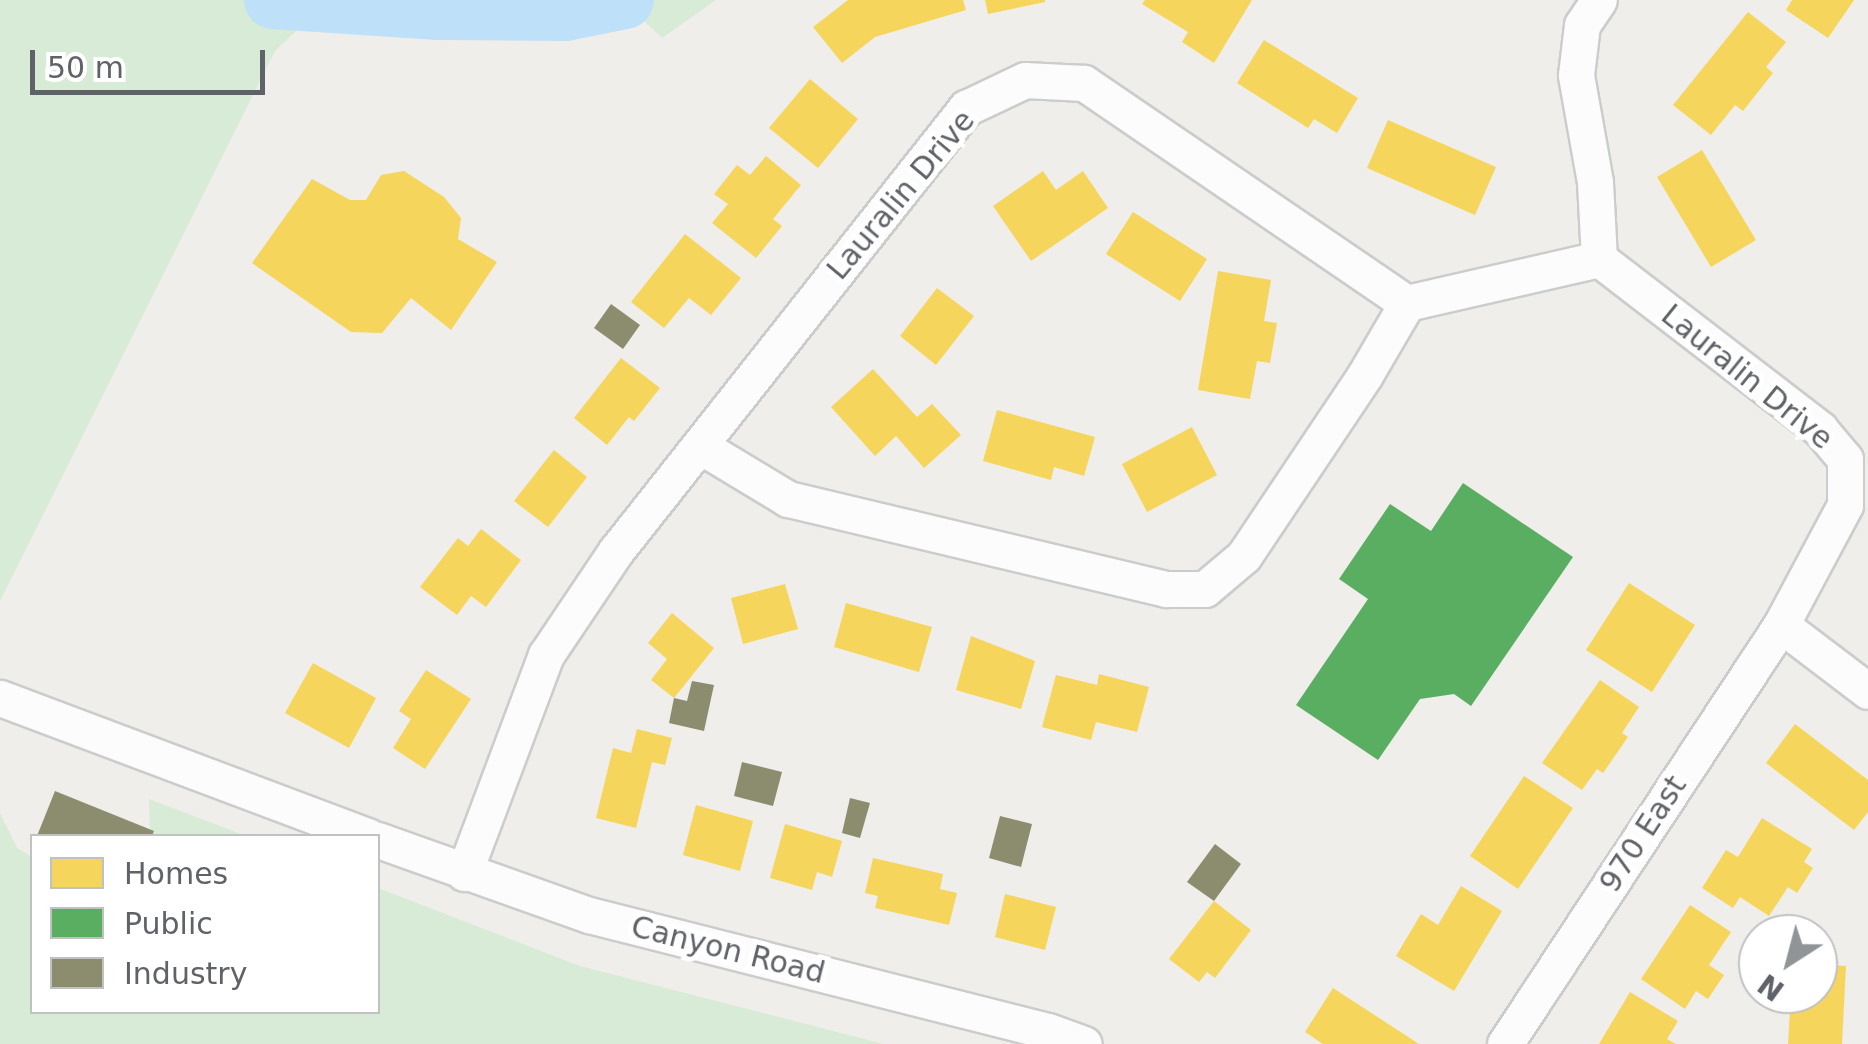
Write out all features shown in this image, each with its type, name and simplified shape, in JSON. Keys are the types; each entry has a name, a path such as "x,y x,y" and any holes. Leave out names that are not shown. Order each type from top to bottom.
{"street":[{"path":"700,446 788,499 1166,589 1204,589 1244,556 1365,375 1407,303 1599,258 1594,182 1576,75 1582,25 1599,0"},
{"name":"Lauralin Drive","path":"464,873 546,655 616,551 966,108 1025,80 1084,83 1407,303"},
{"name":"Lauralin Drive","path":"1599,258 1820,428 1845,459 1845,506 1781,624"},
{"path":"1781,624 1868,691"},
{"name":"970 East","path":"1505,1044 1781,624"},
{"path":"0,698 363,834"},
{"name":"Canyon Road","path":"380,841 590,915 1048,1030 1084,1044"}],"green space":[{"path":"0,0 329,0 275,51 0,601"},
{"path":"622,0 716,0 662,38"},
{"path":"149,799 241,834 150,834"},
{"path":"0,813 17,848 30,856 30,1014 380,1014 380,889 580,966 884,1044 0,1044"}],"building: Homes":[{"path":"848,0 963,0 966,10 875,37 842,63 813,27"},
{"path":"985,0 1045,0 1045,2 988,14"},
{"path":"1145,0 1252,0 1214,63 1182,42 1188,32 1142,4"},
{"path":"1792,0 1854,0 1828,38 1786,10"},
{"path":"1748,12 1786,42 1766,67 1773,73 1743,111 1735,105 1711,135 1673,105"},
{"path":"1264,40 1358,98 1337,133 1314,119 1308,128 1237,83"},
{"path":"810,79 858,119 818,168 769,128"},
{"path":"1388,120 1496,167 1475,215 1367,168"},
{"path":"1702,150 1756,240 1711,267 1657,177"},
{"path":"766,156 801,185 773,219 782,226 756,258 712,223 728,204 714,194 737,165 750,175"},
{"path":"404,171 444,197 461,218 458,239 497,262 451,330 411,298 382,333 351,332 252,263 312,179 350,200 366,200 381,175"},
{"path":"1043,171 1056,190 1083,171 1108,208 1031,261 993,206"},
{"path":"1133,212 1207,259 1180,301 1106,254"},
{"path":"685,234 741,278 711,315 689,298 664,328 631,302"},
{"path":"1218,271 1271,280 1264,321 1277,323 1270,363 1257,361 1250,399 1198,390"},
{"path":"937,288 974,316 936,365 900,336"},
{"path":"621,358 660,388 634,421 629,417 607,445 574,418"},
{"path":"873,369 917,417 932,404 961,435 924,468 896,436 875,456 831,407"},
{"path":"997,410 1095,437 1084,476 1054,467 1051,480 983,461"},
{"path":"1192,427 1217,475 1147,512 1122,464"},
{"path":"554,450 587,477 548,527 514,501"},
{"path":"481,529 521,560 486,607 471,596 457,615 420,587 458,538 468,546"},
{"path":"1629,583 1695,625 1652,692 1586,650"},
{"path":"785,584 798,629 743,644 731,598"},
{"path":"846,603 932,627 919,672 834,647"},
{"path":"672,613 714,648 674,698 651,680 667,659 648,643"},
{"path":"971,636 1035,661 1021,709 956,690"},
{"path":"313,663 376,698 349,748 285,713"},
{"path":"426,670 471,699 425,769 393,748 411,719 399,711"},
{"path":"1099,674 1149,687 1137,732 1096,722 1091,740 1042,727 1056,675 1097,685"},
{"path":"1600,680 1639,707 1622,733 1628,737 1603,773 1597,769 1582,790 1542,763"},
{"path":"1795,724 1868,780 1868,812 1854,830 1766,763"},
{"path":"637,729 672,738 665,765 652,762 636,828 596,818 613,748 631,753"},
{"path":"1524,776 1573,808 1518,889 1470,856"},
{"path":"696,805 753,821 740,871 683,855"},
{"path":"1762,818 1812,849 1804,862 1813,868 1797,893 1788,887 1770,914 1766,914 1740,897 1733,908 1702,888 1726,850 1738,857"},
{"path":"785,824 842,841 832,877 817,872 812,890 770,878"},
{"path":"873,858 943,874 940,889 957,893 949,925 875,908 878,896 865,893"},
{"path":"1461,886 1502,911 1454,991 1396,956 1421,914 1438,925"},
{"path":"1005,894 1056,907 1045,950 995,937"},
{"path":"1214,901 1251,930 1215,978 1207,972 1199,982 1169,959"},
{"path":"1690,905 1731,932 1709,965 1724,975 1708,999 1696,991 1685,1009 1641,979"},
{"path":"1838,965 1846,966 1842,1044 1788,1044 1790,1014 1838,1014"},
{"path":"1333,988 1419,1044 1323,1044 1305,1032"},
{"path":"1630,992 1678,1021 1667,1039 1676,1044 1599,1044"}],"building: Public":[{"path":"1463,483 1573,557 1471,706 1454,694 1420,699 1378,760 1296,705 1368,599 1339,579 1390,504 1431,531"}],"building: Industry":[{"path":"611,304 640,325 623,349 594,328"},
{"path":"692,681 714,685 704,731 669,723 674,698 687,701"},
{"path":"742,762 782,772 773,806 734,796"},
{"path":"55,791 154,831 153,834 38,834"},
{"path":"850,798 870,803 860,838 842,833"},
{"path":"1000,816 1032,824 1021,867 989,858"},
{"path":"1215,844 1241,864 1214,901 1187,882"}],"waterway":[{"path":"273,0 439,11 565,12 625,0"}]}
